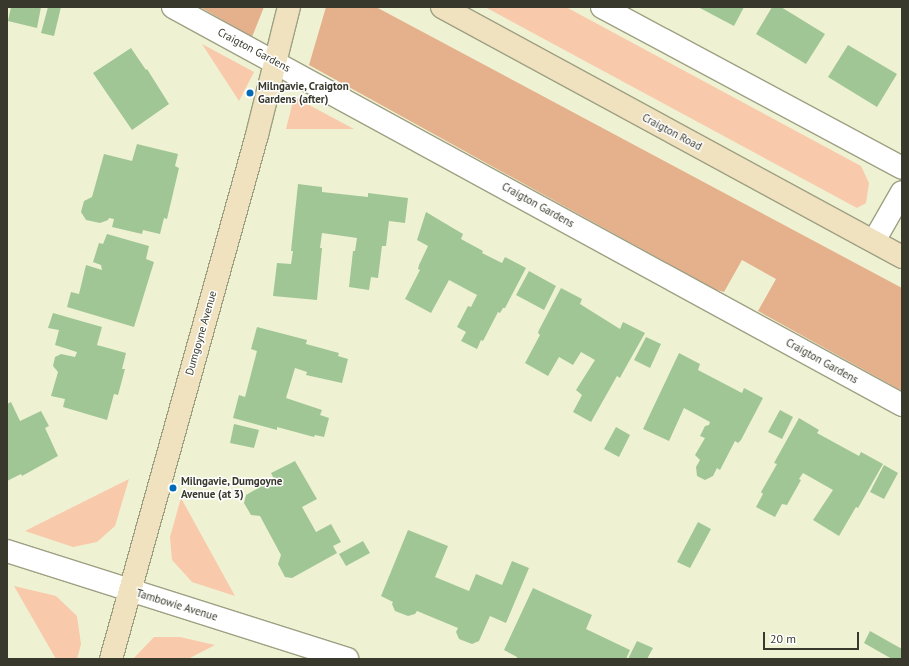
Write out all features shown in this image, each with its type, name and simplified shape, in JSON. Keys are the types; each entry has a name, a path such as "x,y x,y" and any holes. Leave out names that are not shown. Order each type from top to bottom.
{"street":[{"name":"Craigton Gardens","path":"173,7 902,405"},
{"name":"Dumgoyne Avenue","path":"111,659 276,62 289,7"},
{"name":"Craigton Road","path":"442,7 902,257"},
{"path":"602,7 902,168"},
{"path":"874,242 902,192"},
{"name":"Tambowie Avenue","path":"7,551 129,591 264,631 347,659"}],"shaded area":[{"path":"200,7 264,7 252,37"},
{"path":"326,7 376,7 902,288 902,391 758,311 776,279 742,260 724,292 714,289 309,65"},
{"path":"485,7 566,7 861,166 869,183 866,203 857,208"},
{"path":"202,44 254,72 239,101"},
{"path":"294,97 354,129 286,129"},
{"path":"129,479 115,526 97,542 73,547 25,531"},
{"path":"181,498 235,596 192,582 172,560 170,537"},
{"path":"14,586 56,596 77,616 81,644 77,659 56,659"},
{"path":"154,637 180,637 215,645 188,659 133,659"}],"building":[{"path":"11,7 41,7 37,28 8,21"},
{"path":"48,7 61,7 54,36 41,33"},
{"path":"698,7 744,7 734,26"},
{"path":"772,7 781,7 825,34 806,64 756,34"},
{"path":"848,45 897,74 877,107 828,77"},
{"path":"131,48 146,70 147,69 169,104 132,130 93,73"},
{"path":"137,144 178,154 175,166 179,168 167,219 164,218 160,234 143,230 142,234 112,227 114,219 109,218 108,220 100,223 86,220 81,212 84,201 92,197 104,154 132,161"},
{"path":"298,184 322,187 322,192 368,197 368,193 408,198 405,223 389,221 386,246 382,246 378,278 371,277 369,290 349,287 353,251 355,251 357,238 322,233 317,300 273,296 277,263 291,264"},
{"path":"426,212 463,234 461,239 483,251 482,253 502,263 505,257 526,268 505,308 503,308 500,313 498,312 483,341 481,340 477,349 461,341 466,332 457,327 468,306 471,307 477,295 449,280 431,313 405,299 420,270 418,269 419,265 428,246 417,240"},
{"path":"107,234 149,246 146,259 154,262 134,327 67,307 71,292 79,294 86,265 102,270 101,265 93,262 99,243 103,244"},
{"path":"529,271 556,286 544,310 516,295"},
{"path":"561,288 582,299 580,304 620,329 623,322 645,333 620,378 617,376 591,422 573,412 582,395 576,390 595,360 581,352 573,365 559,357 548,376 525,363 540,335 538,333 539,330"},
{"path":"53,313 102,327 97,345 126,353 122,369 125,369 118,395 114,394 107,420 63,407 65,399 51,396 58,372 53,366 55,357 61,354 75,357 77,352 55,345 59,330 48,328"},
{"path":"257,327 307,340 306,344 339,353 338,356 348,359 342,383 306,375 307,372 295,368 286,398 322,410 320,415 329,418 324,437 315,435 314,437 277,427 277,430 233,418 239,395 245,397 257,351 251,349"},
{"path":"646,337 661,344 650,368 634,360"},
{"path":"679,353 700,364 698,370 742,393 744,388 763,398 741,440 738,443 735,441 720,470 717,468 713,476 705,480 697,476 696,467 700,460 695,455 705,438 700,436 705,426 709,425 710,422 684,408 669,441 643,429"},
{"path":"11,402 20,421 41,411 49,426 45,428 58,456 22,476 21,474 7,481 7,404"},
{"path":"780,410 793,417 782,439 768,432"},
{"path":"799,418 819,430 817,433 859,456 861,452 883,464 858,508 856,507 839,536 813,520 833,490 803,473 799,479 801,480 787,505 782,504 775,517 756,507 763,494 761,492 777,464 774,463"},
{"path":"234,424 259,430 254,448 230,443"},
{"path":"616,427 630,435 619,457 604,449"},
{"path":"295,461 317,499 302,507 316,532 331,524 341,542 333,546 337,553 292,578 285,577 278,564 281,555 260,516 251,515 244,503 246,495 274,479 271,473"},
{"path":"884,465 898,473 884,499 870,492"},
{"path":"698,522 711,529 690,568 677,562"},
{"path":"408,530 448,546 435,577 469,591 476,574 502,585 512,561 529,568 506,623 490,616 479,641 472,644 459,639 456,632 458,628 417,611 415,614 408,616 395,611 392,604 393,602 381,596"},
{"path":"363,541 370,553 346,566 339,554"},
{"path":"533,588 592,615 586,629 630,650 626,659 517,659 517,657 504,650"},
{"path":"870,631 902,649 902,659 892,659 864,643"},
{"path":"637,641 653,648 647,659 628,659"}],"place":[{"name":"Milngavie, Craigton Gardens (after)","path":"250,93"},
{"name":"Milngavie, Dumgoyne Avenue (at 3)","path":"173,488"}]}
